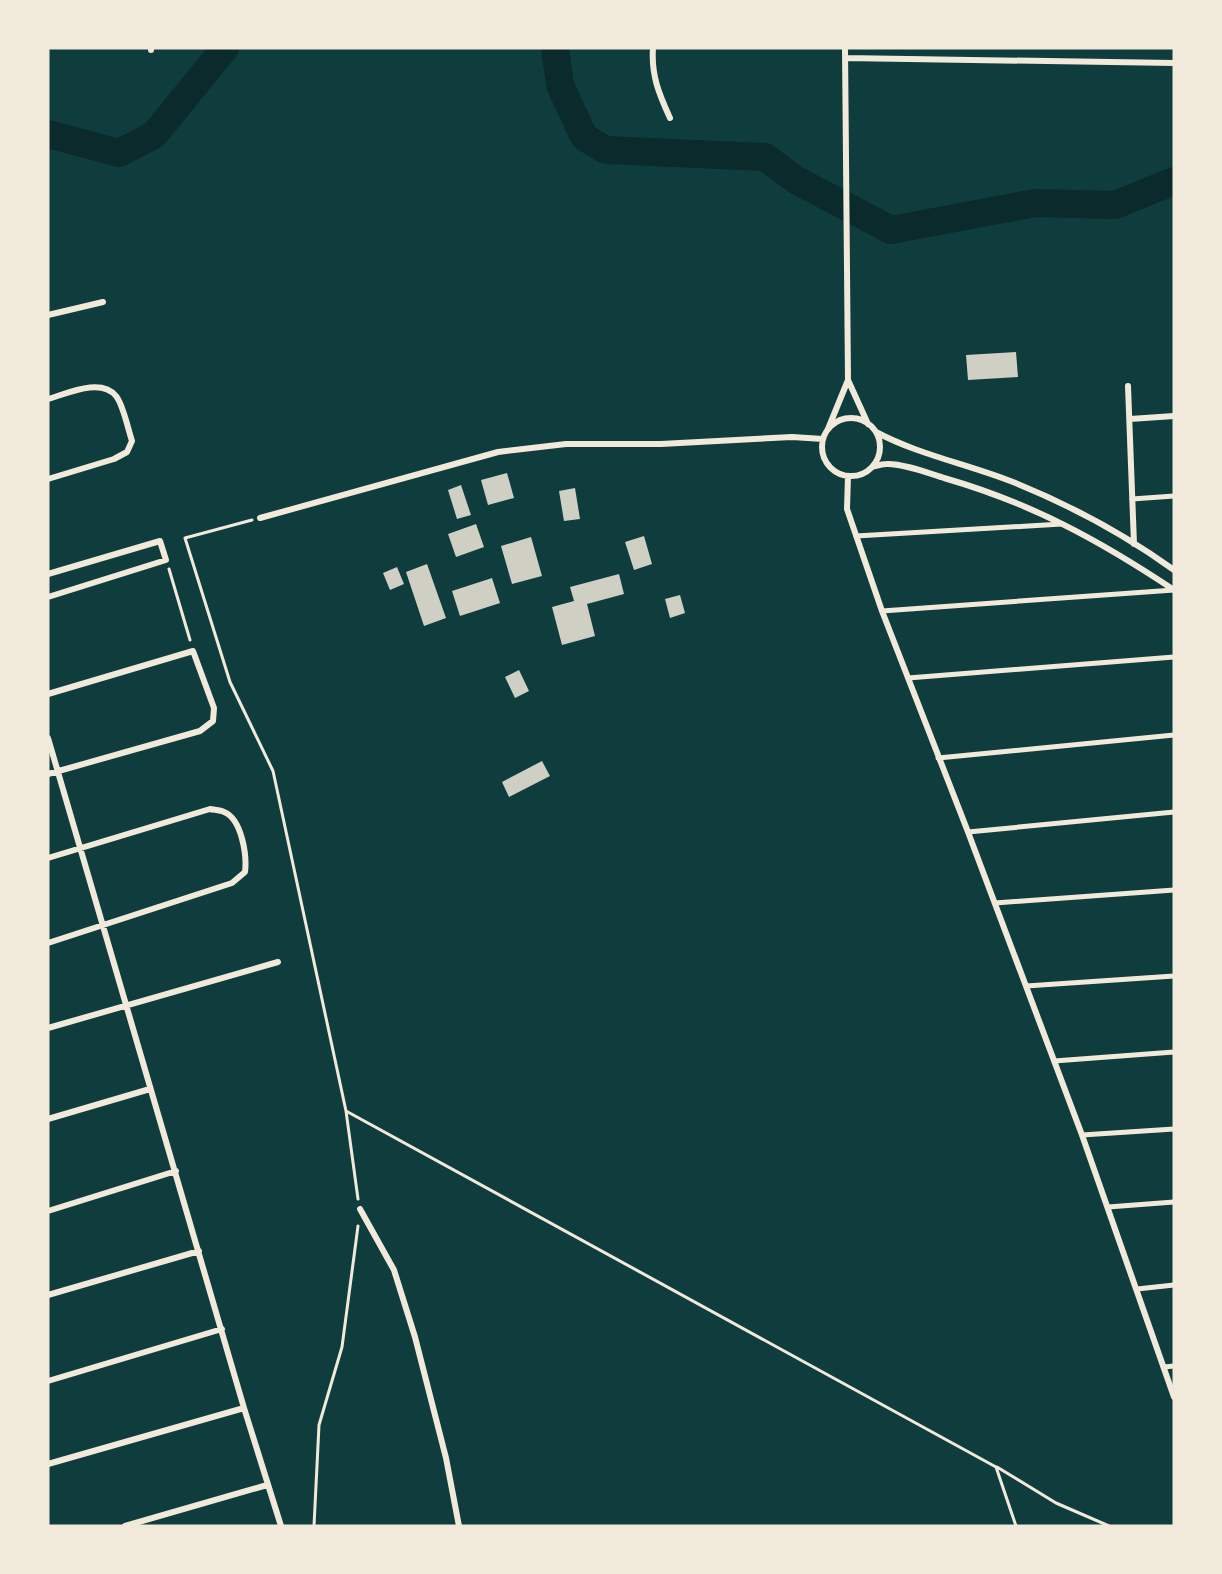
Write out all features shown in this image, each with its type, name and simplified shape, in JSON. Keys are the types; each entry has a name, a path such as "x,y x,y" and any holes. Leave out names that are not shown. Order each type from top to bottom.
{"street":[{"path":"653,48 652,65 656,88 670,118"},
{"path":"845,48 848,380 823,439 824,459 838,473 848,476 886,464 961,483 1010,499 1095,539 1174,590"},
{"path":"845,58 1174,63"},
{"path":"48,315 103,302"},
{"path":"848,380 868,424"},
{"path":"1128,386 1134,544"},
{"path":"48,399 94,387 107,388 117,396 132,441 127,452 114,459 48,479"},
{"path":"1130,419 1174,416"},
{"path":"828,429 837,422 858,419 898,444 1013,482 1102,524 1174,570"},
{"path":"872,467 880,450 876,432"},
{"path":"260,518 498,452 566,444 661,444 792,437 823,439"},
{"path":"848,476 847,509 882,611 1082,1135 1174,1397"},
{"path":"1132,499 1174,496"},
{"path":"856,536 1064,524"},
{"path":"48,574 160,541 166,560 48,597"},
{"path":"882,611 1174,590"},
{"path":"48,694 194,651 214,708 213,721 200,731 48,774"},
{"path":"908,678 1174,657"},
{"path":"938,758 1174,735"},
{"path":"48,738 280,1526"},
{"path":"48,858 210,809 226,812 237,823 247,858 245,872 232,883 48,943"},
{"path":"968,832 1174,812"},
{"path":"995,903 1174,890"},
{"path":"48,1028 279,963"},
{"path":"1026,986 1174,976"},
{"path":"1054,1061 1174,1052"},
{"path":"48,1119 150,1089"},
{"path":"1082,1135 1174,1129"},
{"path":"48,1211 176,1171"},
{"path":"1108,1207 1174,1202"},
{"path":"360,1209 394,1270 446,1458 459,1526"},
{"path":"48,1295 199,1251"},
{"path":"1137,1288 1174,1285"},
{"path":"48,1381 222,1329"},
{"path":"1164,1367 1174,1366"},
{"path":"48,1464 244,1408"},
{"path":"125,1526 267,1485"}],"path":[{"path":"260,518 185,538 230,682 273,771 346,1111 360,1209 342,1347 319,1425 314,1526"},
{"path":"166,560 194,651"},
{"path":"346,1111 996,1467 1056,1503 1109,1526"},
{"path":"996,1467 1016,1526"}],"building":[{"path":"1016,352 1018,377 968,380 966,355"},
{"path":"507,473 514,498 488,505 481,480"},
{"path":"461,485 471,515 457,519 448,490"},
{"path":"575,488 580,519 564,521 559,491"},
{"path":"476,524 484,547 456,557 448,534"},
{"path":"644,536 652,564 634,570 625,542"},
{"path":"531,537 542,576 512,584 501,546"},
{"path":"427,564 446,618 424,626 406,572"},
{"path":"397,567 404,584 390,590 383,573"},
{"path":"619,574 624,594 587,604 595,636 562,645 552,607 574,601 570,587"},
{"path":"492,578 500,603 460,616 452,591"},
{"path":"680,595 685,613 670,618 665,599"},
{"path":"519,670 529,691 515,698 505,677"},
{"path":"542,761 550,776 509,797 502,782"}],"waterway":[{"path":"48,134 119,153 154,135 225,48"},
{"path":"555,48 560,85 584,137 606,150 765,157 796,180 891,230 1035,203 1115,205 1174,181"}]}
